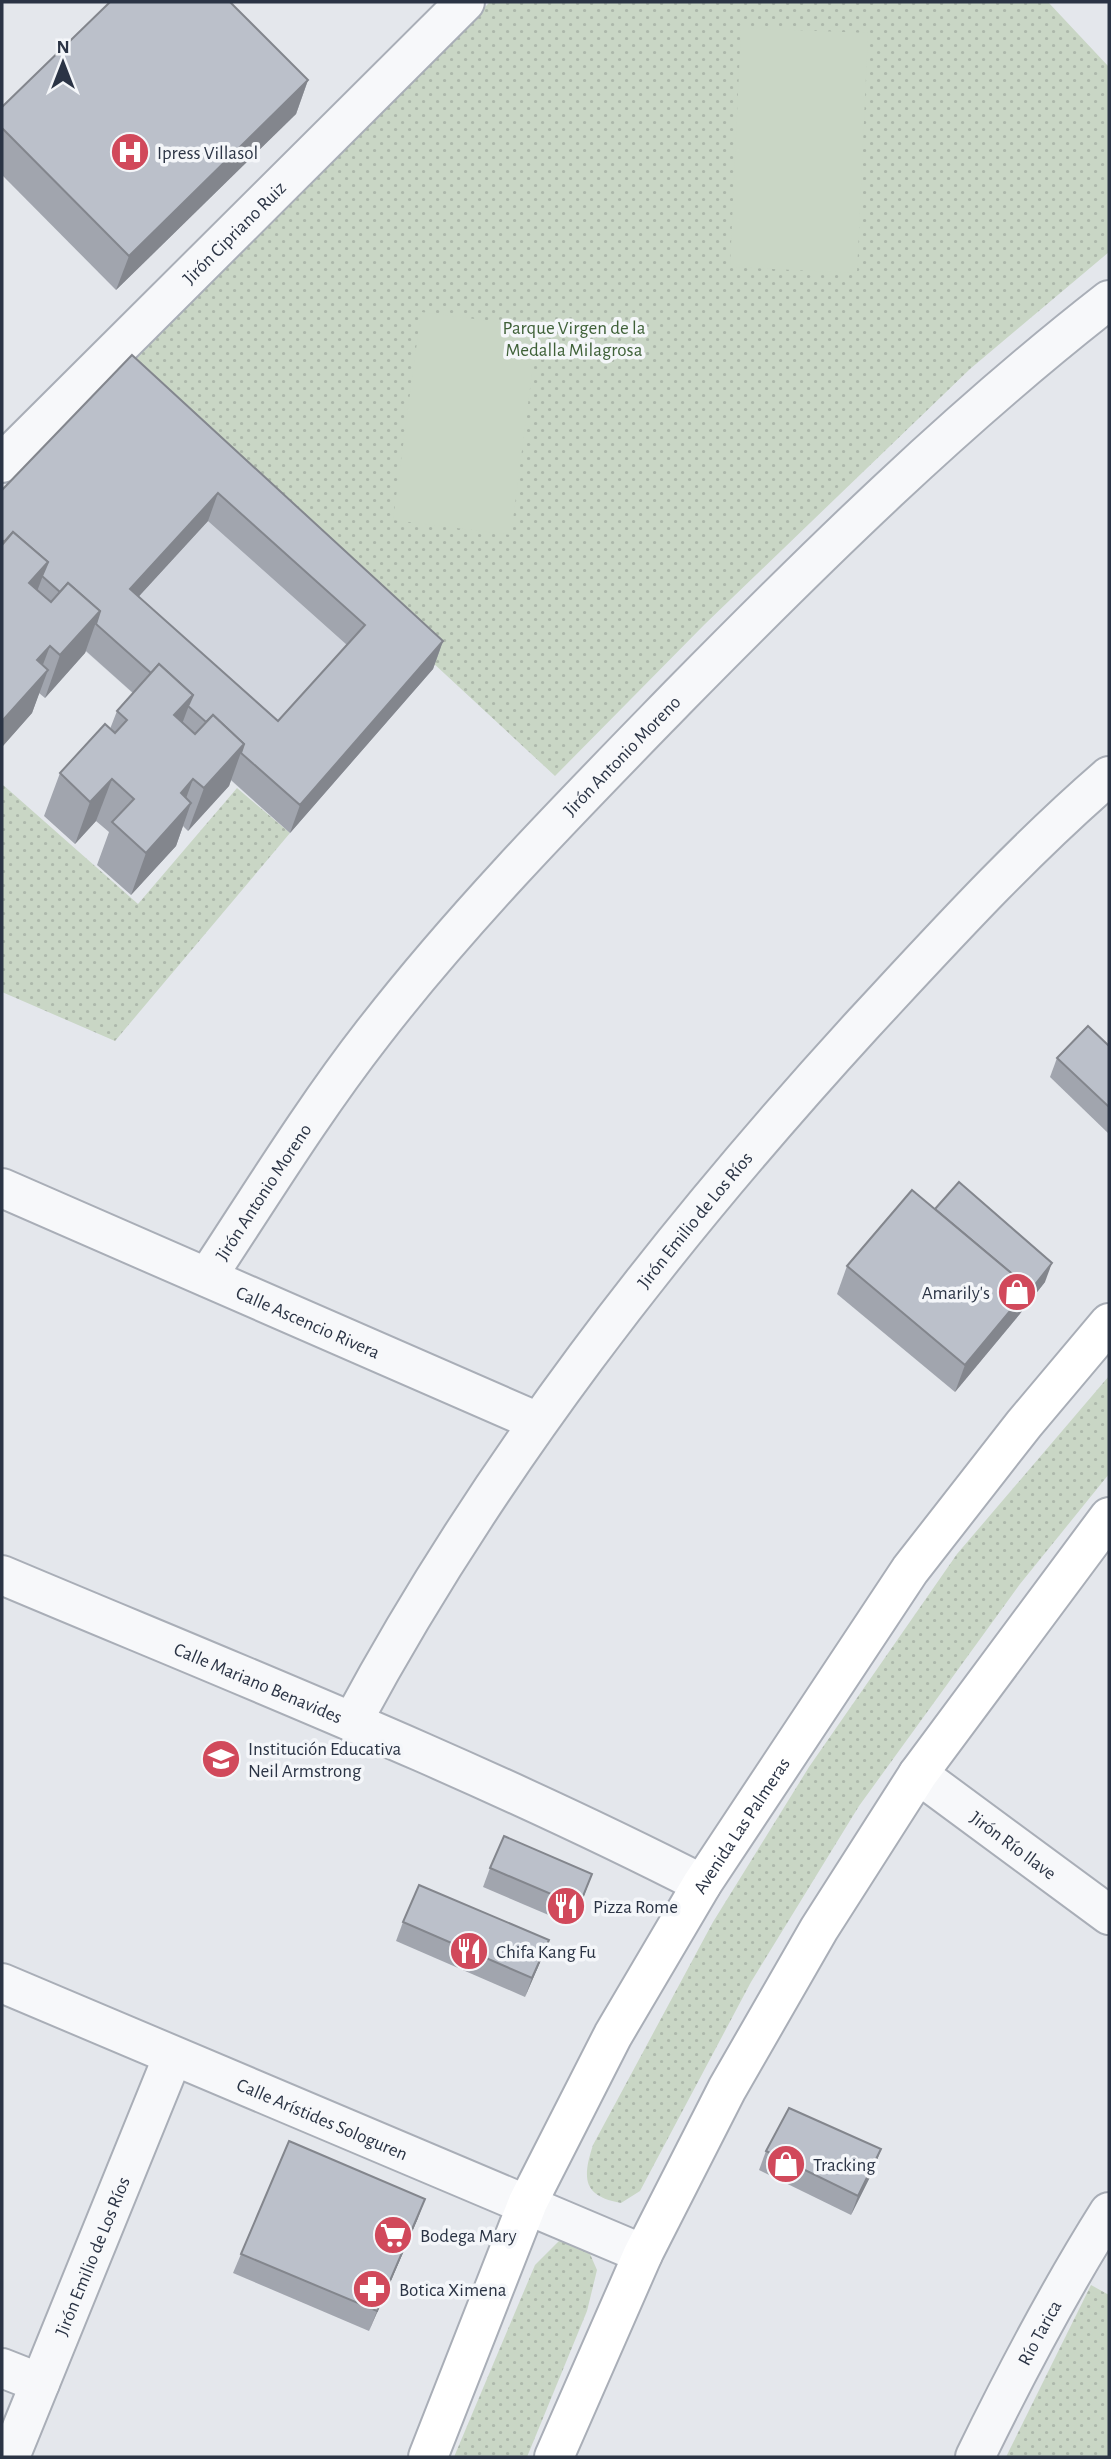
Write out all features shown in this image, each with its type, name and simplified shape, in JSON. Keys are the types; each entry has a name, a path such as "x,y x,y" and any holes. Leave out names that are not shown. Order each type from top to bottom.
{"main road":[{"name":"Avenida Las Palmeras","path":"428,2457 528,2202 613,2035 702,1884 910,1570 1024,1424 1109,1324"},
{"path":"554,2457 643,2253 740,2066 819,1929 918,1774 1109,1517"}],"street":[{"name":"Jirón Cipriano Ruiz","path":"2,463 465,2"},
{"name":"Jirón Antonio Moreno","path":"207,1277 372,1034 457,933 580,797 800,573 979,408 1109,300"},
{"name":"Jirón Emilio de Los Ríos","path":"352,1722 397,1638 538,1422 731,1171 980,897 1109,776"},
{"name":"Calle Ascencio Rivera","path":"2,1188 538,1422"},
{"name":"Calle Mariano Benavides","path":"2,1575 352,1722 617,1842 702,1884"},
{"name":"Jirón Río Ilave","path":"918,1774 1109,1915"},
{"name":"Calle Arístides Sologuren","path":"2,1983 528,2202 643,2253"},
{"name":"Jirón Emilio de Los Ríos","path":"10,2457 173,2056"},
{"name":"Río Tarica","path":"975,2457 1023,2360 1109,2212"},
{"path":"2,2368 40,2383"}],"shaded area":[{"path":"122,383 433,669 290,833 2,577"}],"green space":[{"name":"Parque Virgen de la Medalla Milagrosa","path":"490,2 1048,2 1109,67 1109,252 970,369 705,624 555,776 118,371"},
{"path":"741,28 868,33 857,273 730,267"},
{"path":"421,312 538,327 511,535 393,520"},
{"path":"2,784 138,904 237,788 290,833 115,1041 2,992"},
{"path":"1109,1376 1109,1474 1020,1584 859,1806 751,1982 640,2191 621,2203 599,2196 593,2191 587,2176 593,2145 713,1922 809,1767 957,1554"},
{"path":"559,2241 587,2247 597,2270 587,2311 527,2457 454,2457 535,2265"},
{"path":"1091,2285 1109,2295 1109,2457 1006,2457"}],"building":[{"name":"Ipress Villasol","path":"110,2 230,2 308,80 129,256 2,128 2,107"},
{"path":"132,355 443,641 300,805 241,753 244,744 213,715 206,722 188,706 193,695 159,664 151,673 96,624 100,611 68,583 60,592 42,576 48,562 13,532 4,542 2,540 2,490","holes":["218,493 365,625 278,721 130,589"]},
{"path":"13,532 48,562 29,583 51,602 68,583 100,611 60,655 50,646 37,660 48,670 3,720 2,545"},
{"path":"159,664 193,695 174,715 195,734 213,715 244,744 204,788 193,779 181,793 191,803 146,853 112,822 134,799 112,779 90,802 60,773 105,724 115,733 127,720 117,711"},
{"path":"1088,1026 1109,1046 1109,1107 1057,1058"},
{"path":"959,1182 1052,1263 1026,1296 1029,1288 935,1209"},
{"path":"912,1190 1029,1288 965,1365 847,1266"},
{"path":"504,1836 592,1874 579,1906 490,1868"},
{"path":"419,1885 549,1940 532,1978 403,1922"},
{"path":"789,2108 881,2149 858,2196 766,2151"},
{"path":"289,2141 425,2199 377,2311 241,2254"}],"place":[{"name":"Ipress Villasol","path":"130,152"},
{"name":"Amarily's","path":"1017,1292"},
{"name":"Institución Educativa Neil Armstrong","path":"221,1759"},
{"name":"Pizza Rome","path":"566,1906"},
{"name":"Chifa Kang Fu","path":"469,1951"},
{"name":"Tracking","path":"786,2164"},
{"name":"Bodega Mary","path":"393,2235"},
{"name":"Botica Ximena","path":"372,2289"}]}
